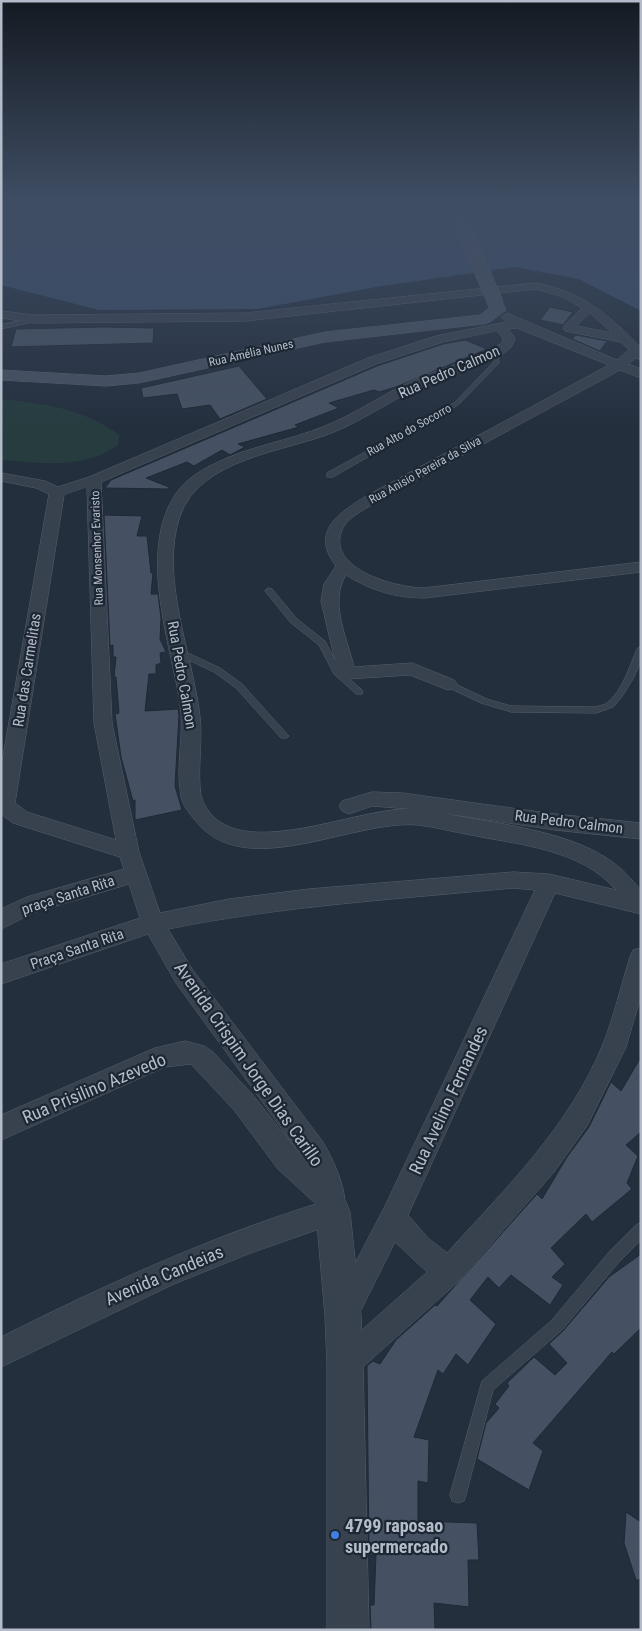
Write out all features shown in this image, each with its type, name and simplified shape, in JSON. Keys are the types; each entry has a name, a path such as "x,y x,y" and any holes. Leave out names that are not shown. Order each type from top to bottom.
{"main road":[{"path":"483,275 497,307"},
{"name":"Rua Amélia Nunes","path":"1,375 88,380 139,378 324,337 466,322 491,316 497,307"},
{"path":"466,322 509,326"}],"street":[{"path":"2,316 39,318 236,317 520,287 542,287 562,291 589,307 626,340 630,359 641,374"},
{"path":"497,307 509,326 630,359 641,367"},
{"path":"589,307 569,328 626,340"},
{"name":"Rua Pedro Calmon","path":"509,326 508,344 495,354 432,376 333,428 247,457 207,474 185,491 168,528 168,584 177,651 191,715 193,803 208,824 230,836 250,840 277,841 389,817 433,819 544,842 575,854 615,876 640,905"},
{"name":"Rua Monsenhor Evaristo","path":"153,923 129,852 103,723 94,480 372,361 440,339 509,326"},
{"name":"Rua Anisio Pereira da Silva","path":"630,359 373,498 338,524 332,539 334,552 344,566 360,578 402,592 424,593 641,567"},
{"path":"1,477 40,484 56,492 94,480"},
{"name":"Rua das Carmelitas","path":"56,492 5,803 20,818 129,852"},
{"path":"344,566 332,584 329,602 348,672 412,669 448,684"},
{"name":"Rua Pedro Calmon","path":"349,806 379,798 555,822 641,831"},
{"name":"praça Santa Rita","path":"1,920 27,906 136,874"},
{"path":"153,923 229,908 308,898 513,880 549,883 640,905"},
{"name":"Rua Avelino Fernandes","path":"343,1316 394,1217 549,883"},
{"name":"Praça Santa Rita","path":"1,974 153,923"},
{"name":"Avenida Crispim Jorge Dias Carillo","path":"153,923 184,976 314,1151 324,1169 333,1207 343,1316 348,1630"},
{"path":"345,1364 449,1271 545,1163 578,1118 614,1047 641,957"},
{"name":"Rua Prisilino Azevedo","path":"1,1128 163,1056 186,1052 196,1054 205,1060 242,1102 287,1160 333,1207"},
{"name":"Avenida Candeias","path":"1,1353 73,1315 226,1248 333,1207"},
{"path":"394,1217 408,1239 426,1256 449,1271"}],"lane":[{"path":"1,327 39,318"},
{"name":"Rua Alto do Socorro","path":"330,475 456,404 496,363 495,354"},
{"path":"268,591 294,621 322,643 338,672 359,692"},
{"path":"448,684 484,701 511,709 596,710 610,705 618,696 629,679 641,649"},
{"path":"177,651 217,670 239,686 284,736"},
{"path":"458,1495 488,1386 557,1325 614,1257 641,1230"}],"green space":[{"path":"1,399 47,405 78,413 106,426 119,435 118,445 105,453 76,462 47,463 1,460"}],"water":[{"path":"1,275 458,275 376,287 258,309 99,310 1,285"},
{"path":"558,275 641,275 641,311 579,279"}],"building":[{"path":"550,307 573,312 563,325 540,320"},
{"path":"154,328 153,343 11,347 16,329"},
{"path":"576,335 607,341 600,351 572,339"},
{"path":"465,340 487,349 396,387 379,392 374,390 329,403 339,408 295,425 299,427 238,444 245,447 230,455 222,450 194,466 187,462 146,478 169,487 169,489 105,488 111,480 377,366 443,344"},
{"path":"239,366 267,399 220,419 210,405 182,409 177,394 143,398 141,388"},
{"path":"104,515 142,516 137,536 147,536 151,573 153,573 151,594 158,594 161,618 160,639 166,652 160,653 161,663 156,665 156,674 149,674 145,711 178,709 179,715 175,786 182,810 135,820 135,800 133,801 121,757 115,714 119,713 116,677 114,677 116,657 113,657 113,645 110,646"},
{"path":"641,1057 641,1132 626,1145 638,1156 627,1183 632,1189 592,1222 586,1214 551,1248 565,1264 552,1277 563,1285 550,1305 511,1275 499,1288 488,1277 470,1300 496,1324 468,1365 456,1354 443,1374 438,1370 414,1437 429,1440 428,1483 418,1481 418,1521 477,1523 479,1560 468,1560 469,1607 434,1603 435,1630 371,1630 370,1605 374,1605 376,1555 369,1555 367,1366 373,1361 380,1364 396,1340 435,1305 437,1306 537,1194 542,1199 567,1157 589,1127 611,1082 621,1091"},
{"path":"641,1254 641,1328 614,1354 612,1352 533,1443 543,1451 529,1490 477,1459 486,1423 499,1408 495,1404 509,1386 507,1383 534,1357 555,1375 567,1363 549,1344 563,1331 609,1277"},
{"path":"626,1512 641,1522 641,1580 636,1580 624,1543"}],"place":[{"name":"4799 raposao supermercado","path":"335,1535"}]}
